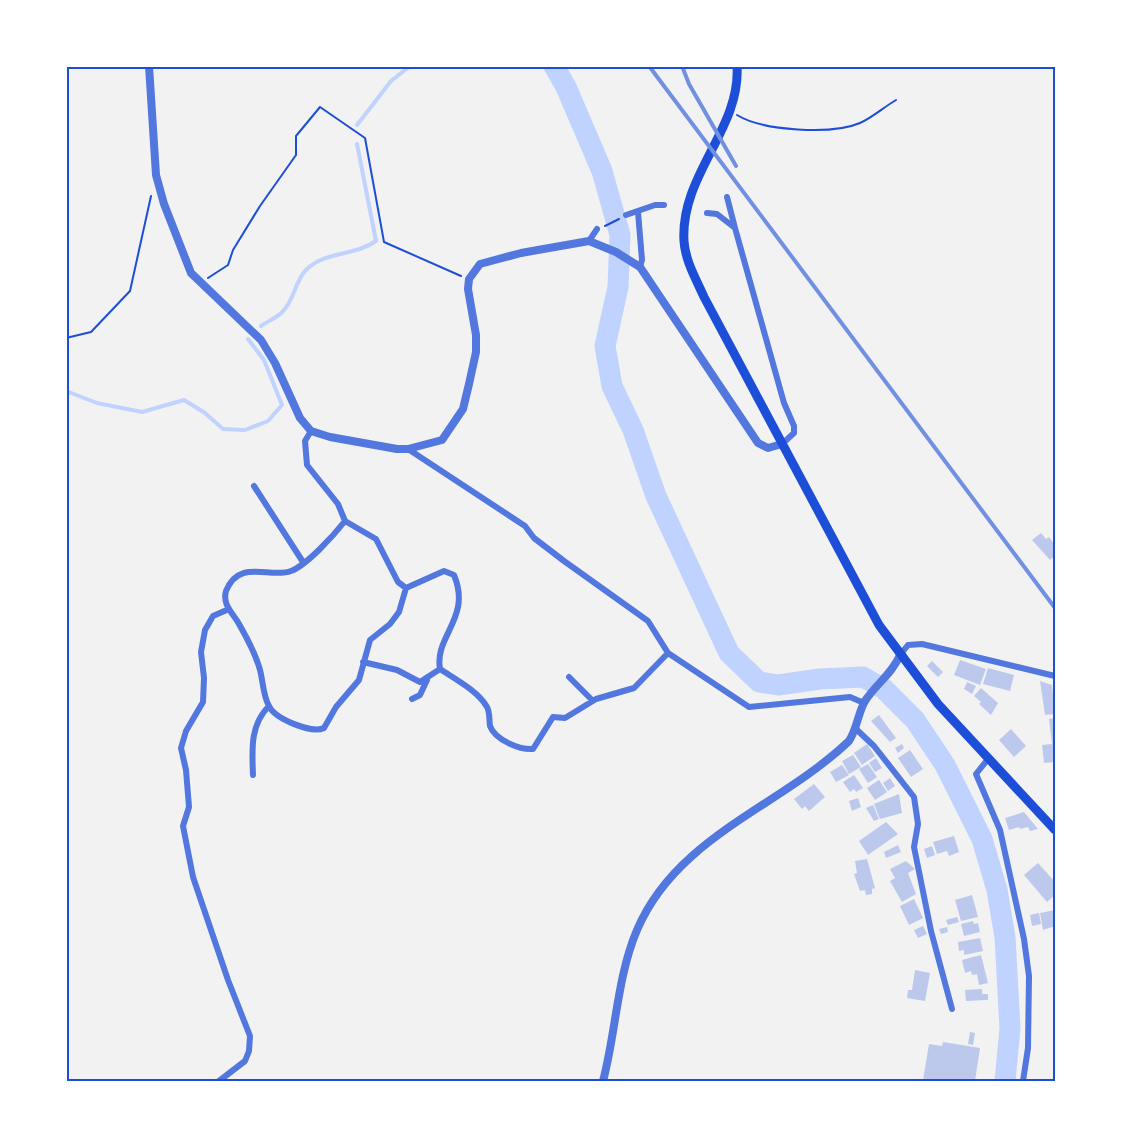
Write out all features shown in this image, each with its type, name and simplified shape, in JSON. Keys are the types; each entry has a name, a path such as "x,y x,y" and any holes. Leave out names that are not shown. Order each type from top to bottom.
{"main road":[{"path":"737,66 736,93 687,204 684,241 688,261 704,297 862,596 900,655 938,704 1055,830"}],"street":[{"path":"149,66 156,175 164,204 191,273 261,340 275,363 290,402 311,431 330,437 408,449 442,440 463,409 476,352 476,335 468,289 469,279 480,264 490,260 589,241 630,259 640,267 758,442 768,448 782,444 794,433 794,426 780,393 727,197"},
{"path":"626,216 664,205"},
{"path":"638,212 640,267"},
{"path":"707,213 717,214 735,228"},
{"path":"589,241 597,230"},
{"path":"311,431 305,441 307,465 338,504 345,521 376,539 398,582 406,588"},
{"path":"408,449 525,526 534,538 564,561 623,600 648,621 668,653 749,707 850,697 864,703"},
{"path":"254,486 303,562"},
{"path":"345,521 294,570 280,574 256,569 232,582 226,592 226,605 238,622 260,667 269,706 286,722 318,731 324,728 336,707 359,680 370,640 390,624 399,612 406,588 444,571 454,575 458,584 459,603 455,622 438,658 440,669 475,693 487,708 491,728 497,734 525,750 533,749 553,717 565,718 593,701 634,688 668,653"},
{"path":"219,1081 245,1061 249,1051 250,1036 228,980 193,877 183,826 189,807 186,770 181,747 186,731 203,702 204,678 201,652 205,630 213,616 229,609"},
{"path":"603,1081 630,950 645,914 665,883 702,846 840,750 856,729 864,703 890,675 908,645 922,644 1055,676"},
{"path":"363,662 397,670 420,682 428,679 440,669"},
{"path":"569,676 593,701"},
{"path":"412,699 420,695 428,679"},
{"path":"254,775 254,730 259,716 269,706"},
{"path":"856,729 874,746 914,797 918,824 914,847 936,952 952,1009"},
{"path":"988,759 976,774 1000,830 1009,862 1029,976 1028,1048 1023,1081"}],"path":[{"path":"728,115 751,123 822,130 860,123 896,100"},
{"path":"200,283 228,265 233,250 260,206 296,155 296,136 320,107 365,138 384,242 469,279"},
{"path":"66,338 92,332 130,291 156,175"},
{"path":"597,230 626,216"}],"building":[{"path":"1041,533 1046,539 1049,537 1055,545 1055,556 1050,560 1032,540"},
{"path":"960,660 986,669 980,685 954,675"},
{"path":"932,661 943,672 938,677 927,666"},
{"path":"988,668 1014,675 1010,691 983,684"},
{"path":"1040,681 1052,685 1055,714 1045,715"},
{"path":"967,682 976,686 972,694 964,689"},
{"path":"981,688 998,703 991,715 974,696"},
{"path":"879,715 896,738 890,742 871,721"},
{"path":"1055,718 1055,762 1044,763 1042,745 1052,744 1049,719"},
{"path":"1011,729 1026,746 1014,757 999,740"},
{"path":"867,744 875,756 862,765 854,753"},
{"path":"902,744 904,748 898,753 895,748"},
{"path":"910,750 923,769 911,777 898,758"},
{"path":"853,755 861,767 849,774 842,761"},
{"path":"876,758 882,768 875,772 869,763"},
{"path":"868,764 877,777 868,783 859,769"},
{"path":"842,765 849,775 836,782 830,772"},
{"path":"854,775 863,788 850,792 843,782"},
{"path":"890,778 895,786 888,791 883,783"},
{"path":"879,780 887,792 875,800 867,788"},
{"path":"814,784 825,797 809,811 805,806 802,809 794,799"},
{"path":"899,794 902,813 880,819 874,804"},
{"path":"858,798 861,807 852,811 849,801"},
{"path":"873,805 879,819 874,821 866,808"},
{"path":"1024,812 1038,829 1030,831 1028,827 1020,829 1019,827 1009,830 1005,818"},
{"path":"886,822 898,834 868,855 859,841"},
{"path":"954,836 959,852 949,856 947,851 937,854 933,842"},
{"path":"898,845 901,852 886,858 884,852"},
{"path":"932,846 935,855 927,858 924,849"},
{"path":"867,859 875,888 872,889 872,894 866,895 865,890 860,891 854,874 857,873 855,861"},
{"path":"906,861 915,869 908,873 916,894 902,902 890,881 895,878 890,869"},
{"path":"1038,863 1055,882 1055,895 1047,902 1024,875"},
{"path":"972,895 978,917 961,921 955,900"},
{"path":"914,899 923,918 909,925 900,906"},
{"path":"1055,910 1055,926 1043,930 1040,913"},
{"path":"1039,913 1041,924 1032,926 1030,915"},
{"path":"957,917 959,922 948,925 946,920"},
{"path":"973,921 974,924 978,923 980,932 964,936 961,924"},
{"path":"923,926 927,934 918,938 914,930"},
{"path":"947,927 948,932 941,934 939,929"},
{"path":"980,938 983,951 964,955 964,950 959,951 958,942"},
{"path":"981,955 988,983 979,985 977,974 972,975 971,971 965,973 962,960"},
{"path":"915,970 930,973 925,1001 907,998 908,990 912,990"},
{"path":"982,989 982,994 988,994 988,1000 966,1001 965,990"},
{"path":"970,1032 975,1033 973,1045 968,1044"},
{"path":"943,1042 980,1048 975,1081 923,1080 929,1044 942,1046"}],"waterway":[{"path":"357,125 391,81 410,66"},
{"path":"554,66 566,87 602,171 620,235 618,287 605,346 612,386 633,430 656,496 729,653 759,682 778,685 820,679 863,677 884,689 915,720 945,765 982,839 997,890 1005,937 1010,1028 1005,1081"},
{"path":"261,326 284,310 303,273 315,263 368,246 376,241 357,144"},
{"path":"66,391 97,403 142,412 184,400 205,413 223,429 245,430 268,421 282,405 264,360 248,339"}],"railway":[{"path":"649,66 1055,608"},
{"path":"682,66 689,84 736,166"}]}
